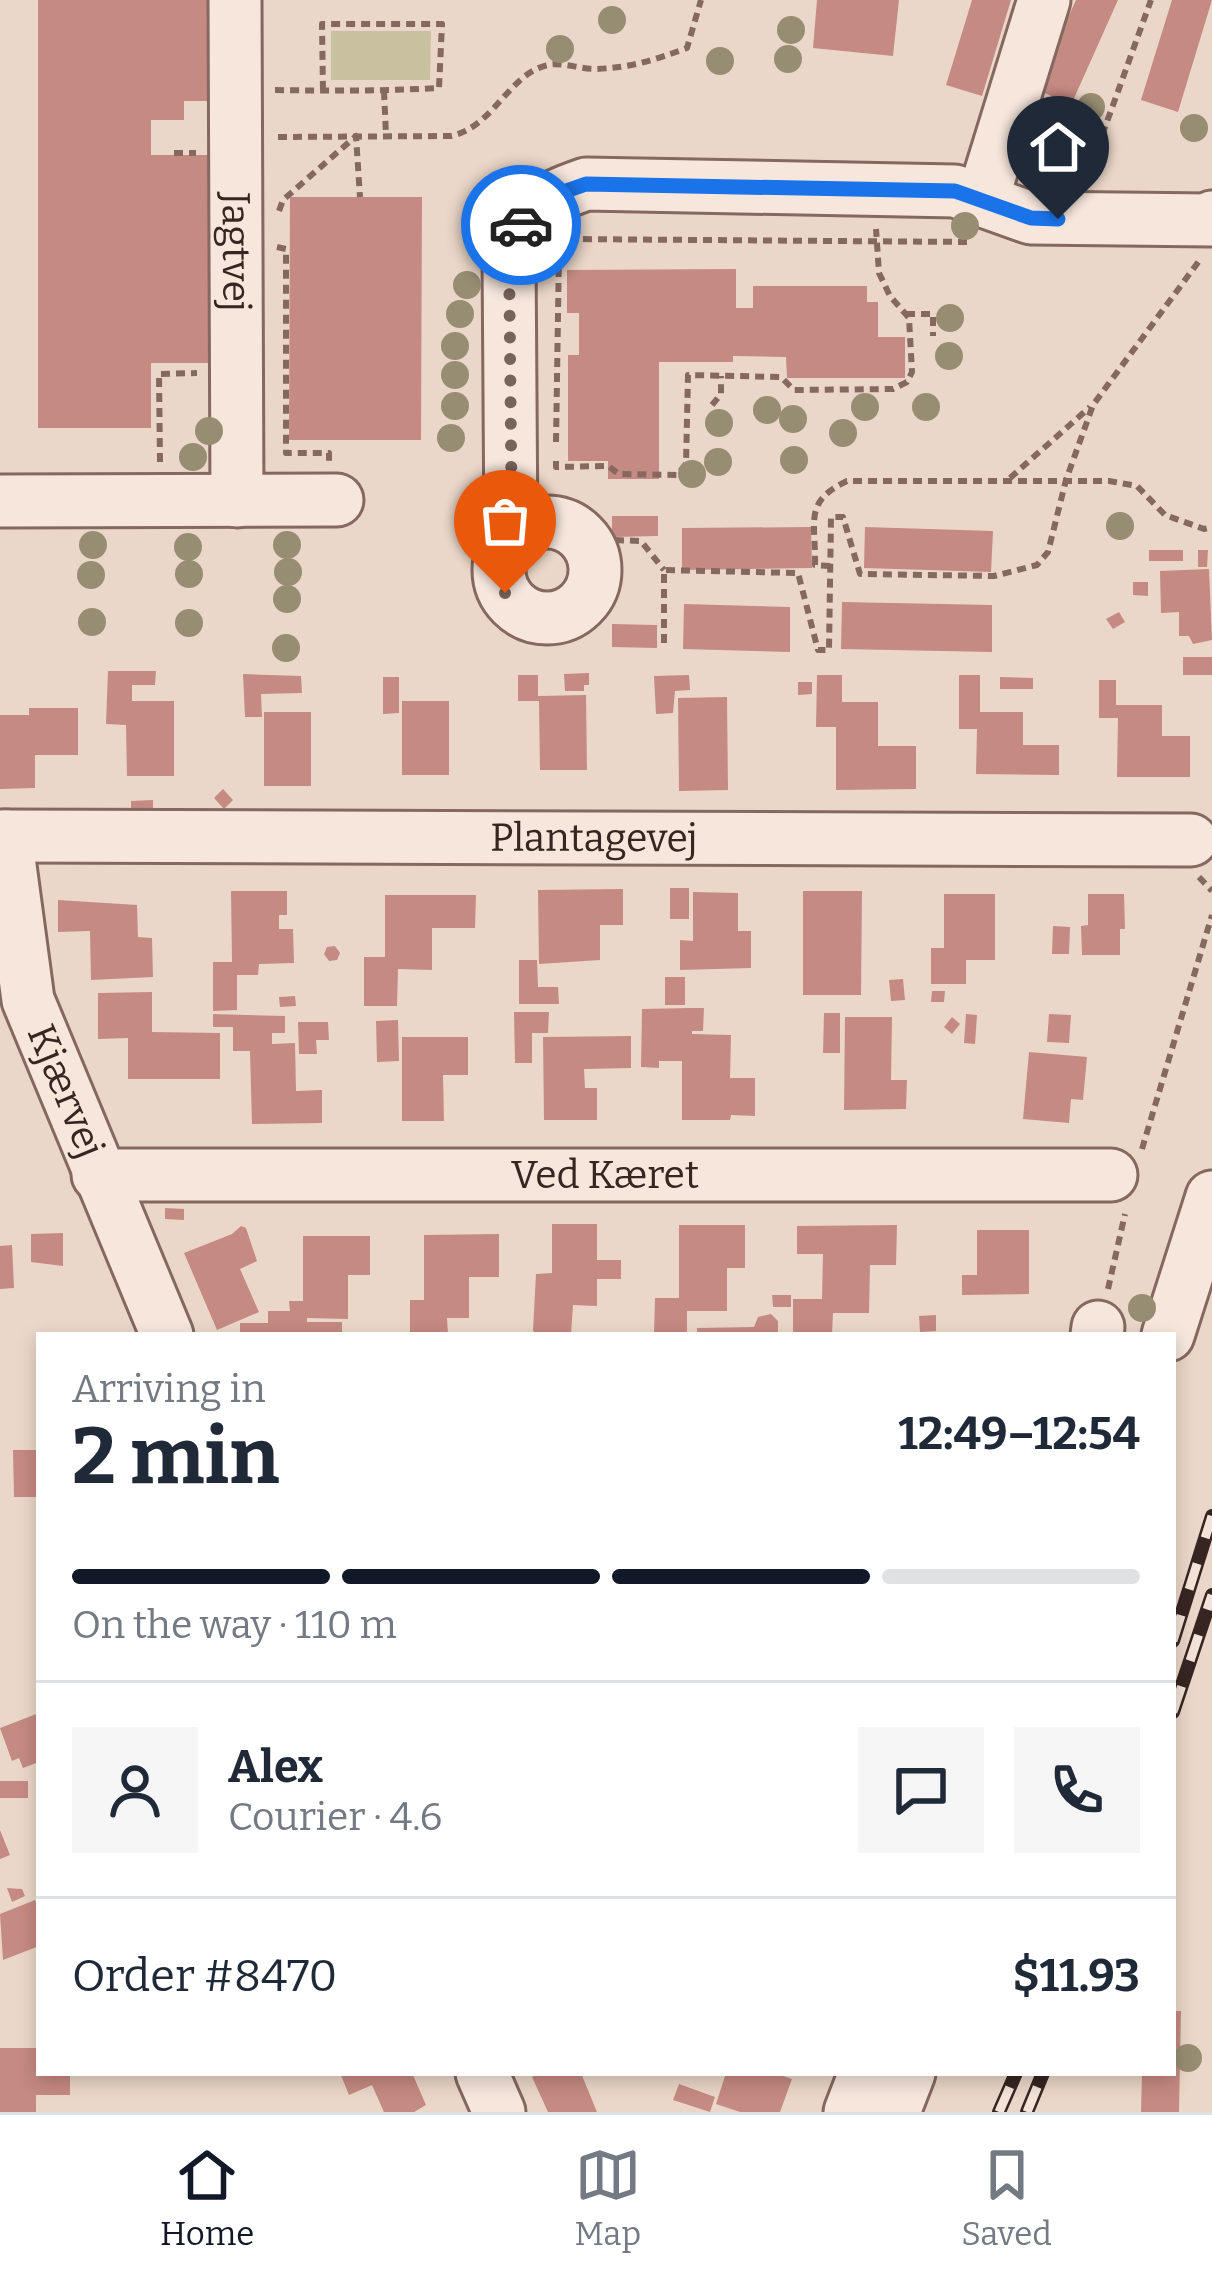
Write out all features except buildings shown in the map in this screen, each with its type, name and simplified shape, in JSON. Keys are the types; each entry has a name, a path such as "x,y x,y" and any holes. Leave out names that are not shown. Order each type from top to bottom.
{"street":[{"name":"Jagtvej","path":"235,0 221,126 236,254 237,501"},
{"path":"979,222 1044,0"},
{"path":"512,537 540,521 557,522 585,539 596,570 592,586 572,612 541,618 514,605 505,593 499,564 512,537 509,254 523,220 549,197 586,184 955,191 979,222"},
{"path":"979,222 1211,220 1199,241"},
{"path":"0,501 333,500"},
{"name":"Plantagevej","path":"3,836 1190,840"},
{"name":"Kjærvej","path":"3,836 28,1000 166,1332"},
{"name":"Ved Kæret","path":"98,1175 1125,1184"},
{"path":"1169,1332 1212,1197"},
{"path":"483,2076 499,2112"},
{"path":"850,2112 864,2076"},
{"path":"894,2112 908,2076"}],"path":[{"path":"221,126 356,136 470,132 524,77 548,65 638,66 687,48 700,0"},
{"path":"1085,219 1088,169 1151,0"},
{"path":"174,153 221,126 323,91 439,88 442,24 322,24 323,91"},
{"path":"384,91 386,136"},
{"path":"356,136 360,197"},
{"path":"277,216 283,200 356,136"},
{"path":"878,190 876,242 880,273 890,296 909,318 912,372 907,382 893,389 794,391 781,376 688,375 686,464 677,475 619,474 608,466 556,467 559,238 876,242 979,222"},
{"path":"664,570 798,573 818,650 829,650 831,518 843,517 860,574 994,576 1037,566 1048,552 1066,480 1093,405 1199,241"},
{"path":"236,254 269,245 286,249 286,453 329,453 333,500"},
{"path":"906,314 933,314 933,336"},
{"path":"160,501 159,374 190,374"},
{"path":"712,405 721,394 722,376"},
{"path":"1007,480 1093,405"},
{"path":"830,566 815,565 816,503 825,492 848,481 1109,481 1138,486 1165,515 1204,529 1212,527"},
{"path":"585,539 641,541 664,570 664,643"},
{"path":"1098,1331 1125,1184 1212,915"}],"shaded area":[{"path":"331,31 431,31 430,80 331,80"}],"railway":[{"path":"1176,1631 1212,1516"},
{"path":"1176,1703 1212,1595"},
{"path":"999,2112 1015,2076"},
{"path":"1027,2112 1042,2076"}],"way so far":[{"path":"505,593 499,564 512,537 509,254 521,225"}],"route":[{"path":"521,225 549,197 586,184 955,191 1031,218 1058,219"}]}
